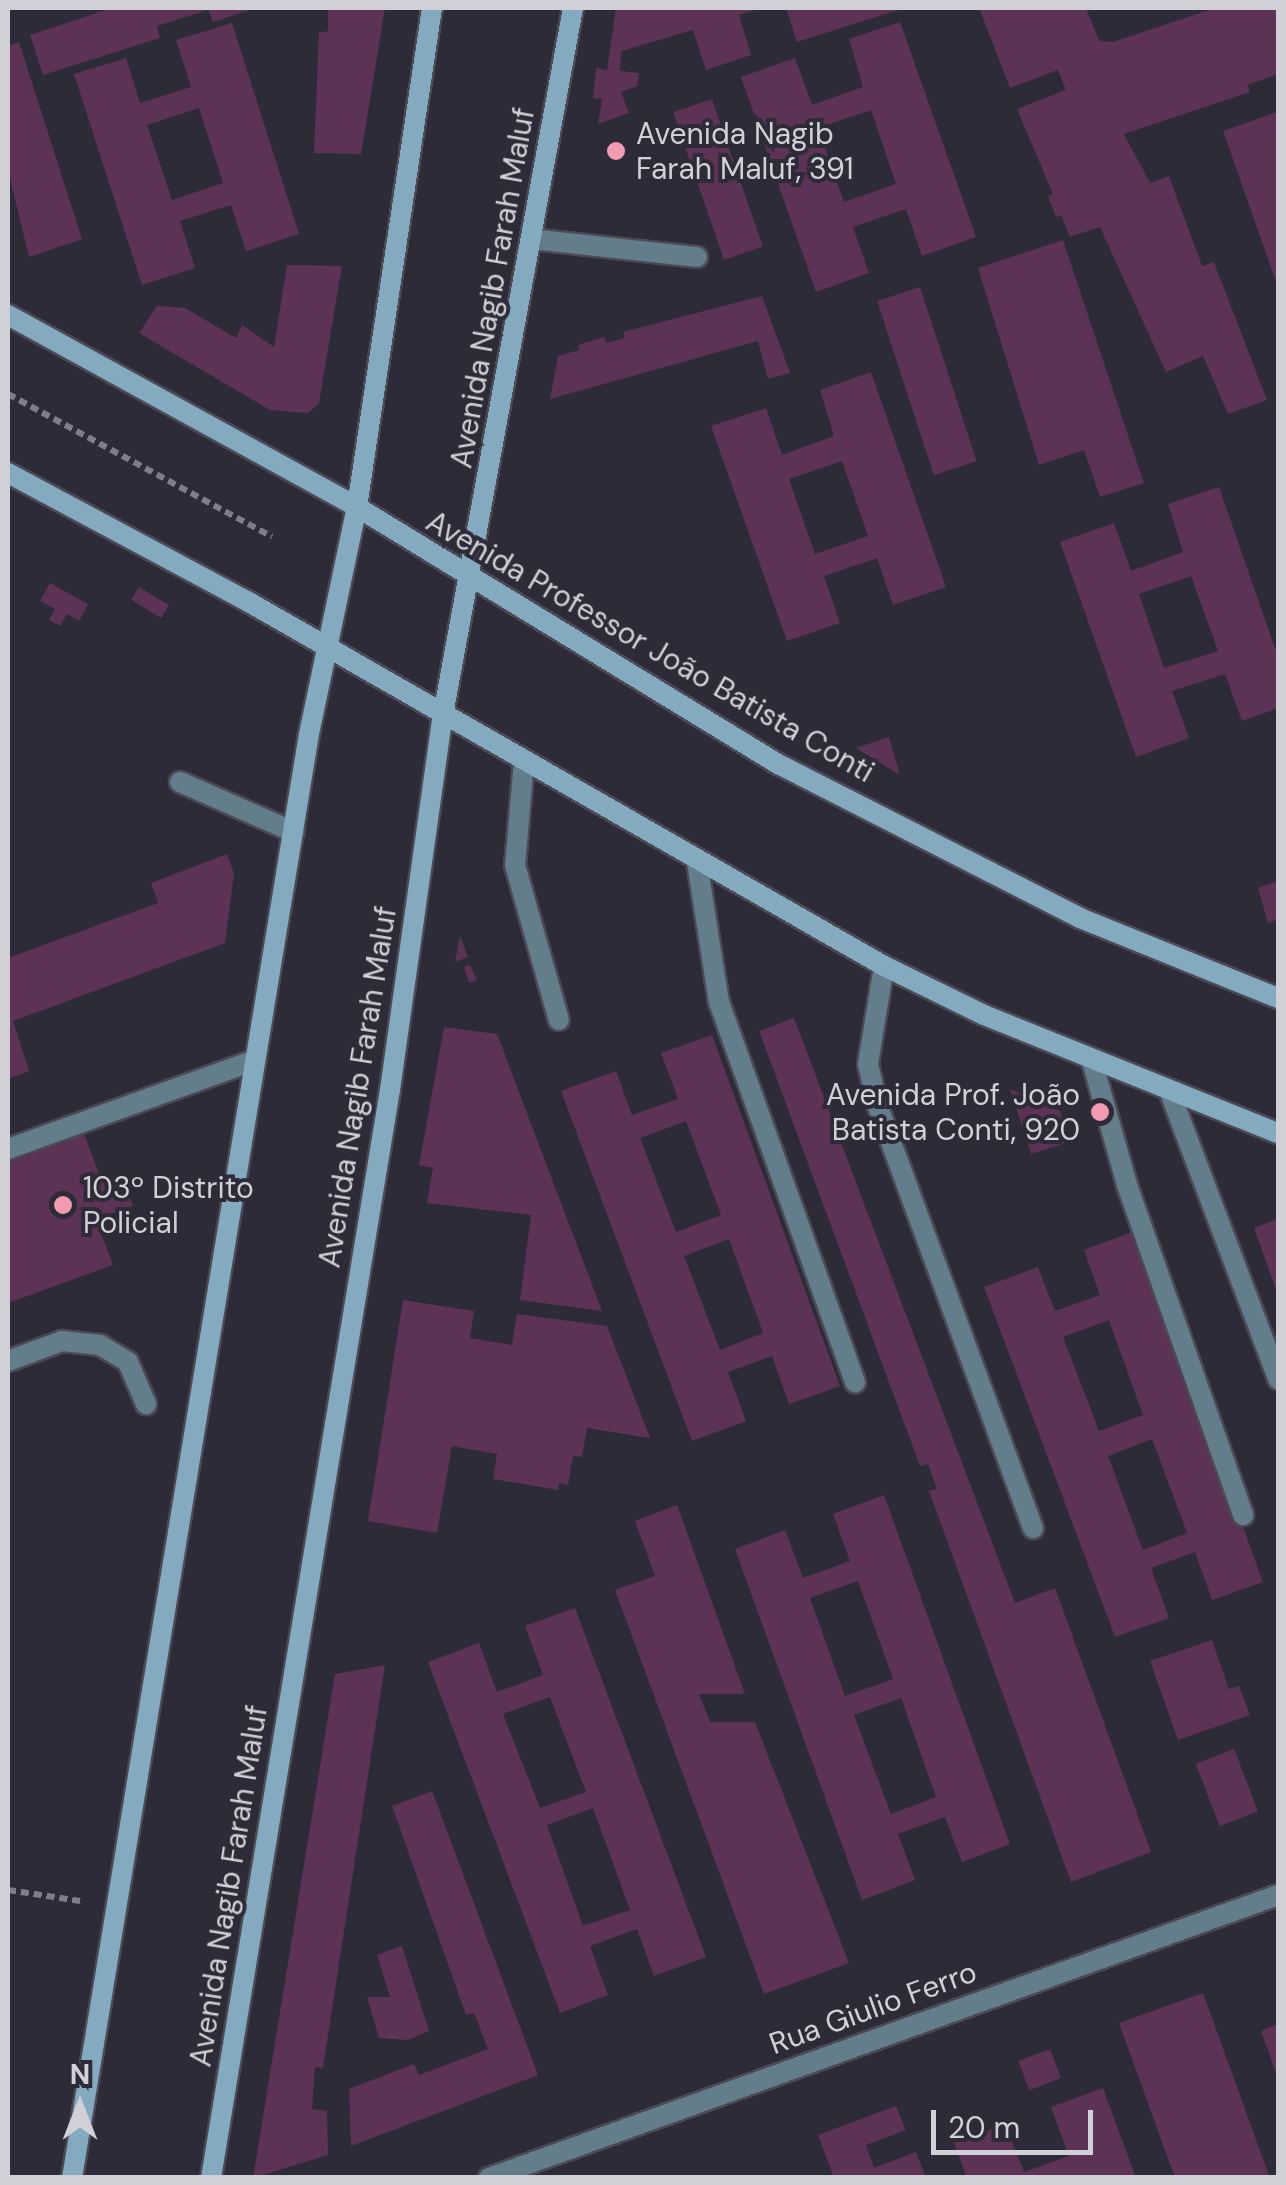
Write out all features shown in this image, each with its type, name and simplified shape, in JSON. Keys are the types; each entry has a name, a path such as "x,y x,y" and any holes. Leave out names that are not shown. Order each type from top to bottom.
{"main road":[{"path":"72,2178 255,1060 327,648 357,507 432,8"},
{"name":"Avenida Nagib Farah Maluf","path":"211,2178 390,1090 443,715 471,580 573,8"},
{"name":"Avenida Professor João Batista Conti","path":"8,315 357,507 780,765 1080,918 1278,998"},
{"path":"8,473 327,648 884,966 1092,1060 1278,1133"}],"street":[{"path":"532,239 698,257"},
{"path":"524,761 515,865 559,1020"},
{"path":"180,782 294,832"},
{"path":"696,862 719,1002 855,1382"},
{"path":"884,966 868,1064 876,1104 1033,1528"},
{"path":"8,1150 255,1060"},
{"path":"1092,1060 1127,1185 1243,1515"},
{"path":"1169,1090 1278,1379"},
{"path":"8,1361 62,1341 100,1345 128,1362 146,1404"},
{"name":"Rua Giulio Ferro","path":"489,2178 1278,1895"}],"path":[{"path":"8,394 272,538"},
{"path":"8,1890 114,1906"}],"building":[{"path":"112,8 255,8 213,22 208,10 157,26 160,38 43,75 30,35"},
{"path":"328,8 385,8 361,154 314,153 319,33 328,31"},
{"path":"616,8 760,8 739,15 751,55 706,70 693,30 621,51 620,71 639,73 637,86 621,92 629,113 598,124 602,99 593,98 596,68 607,70"},
{"path":"786,8 904,8 797,42"},
{"path":"979,8 1086,8 1099,41 1113,42 1215,8 1278,8 1278,74 1247,85 1250,92 1124,134 1150,183 1169,176 1202,266 1214,262 1267,400 1228,414 1203,356 1166,372 1100,227 1070,237 1048,196 1053,194 1017,109 1066,90 1058,70 1010,88"},
{"path":"900,22 976,237 922,256 906,209 853,227 869,273 816,292 741,77 795,58 812,105 863,87 849,39","holes":["871,110 896,184 844,202 818,128"]},
{"path":"232,23 299,234 246,251 231,205 180,221 195,268 142,285 74,74 126,58 140,103 191,87 176,40","holes":["199,108 223,183 172,200 147,125"]},
{"path":"19,42 82,239 29,257 8,170 8,46"},
{"path":"712,99 763,247 724,260 673,112"},
{"path":"1277,112 1278,116 1278,287 1223,131"},
{"path":"1063,240 1144,483 1100,497 1084,450 1039,465 978,268"},
{"path":"287,265 342,266 319,403 308,413 270,410 139,333 157,306 185,308 236,338 242,325 274,347"},
{"path":"920,287 977,461 934,475 877,301"},
{"path":"762,296 790,373 768,379 758,341 550,399 558,356 579,350 578,345 604,337 606,343 625,338 623,332"},
{"path":"871,372 946,587 893,605 877,558 824,576 840,623 787,641 711,426 766,408 782,455 834,436 820,390","holes":["842,461 868,536 815,554 789,479"]},
{"path":"1219,487 1278,657 1278,708 1242,721 1225,674 1172,691 1189,738 1136,757 1060,542 1114,523 1131,571 1183,552 1168,504","holes":["1191,576 1218,651 1164,668 1139,594"]},
{"path":"50,583 88,604 79,621 67,614 60,626 49,620 55,609 40,601"},
{"path":"139,587 169,605 161,618 131,600"},
{"path":"889,737 900,775 856,748"},
{"path":"227,854 234,873 225,943 13,1021 29,1071 8,1079 8,958 158,903 151,883"},
{"path":"1278,881 1278,919 1268,923 1258,888"},
{"path":"460,936 468,957 455,962"},
{"path":"470,965 477,980 469,983 464,967"},
{"path":"794,1018 1015,1603 1055,1588 1151,1852 1071,1882 929,1491 937,1489 928,1464 920,1466 759,1031"},
{"path":"444,1027 497,1034 602,1311 520,1300 531,1215 427,1203 433,1168 419,1165"},
{"path":"712,1035 840,1386 789,1404 772,1356 728,1372 746,1421 692,1441 561,1091 616,1071 632,1115 678,1099 661,1053","holes":["686,1121 721,1215 676,1232 640,1138","729,1239 763,1333 720,1350 684,1256"]},
{"path":"1010,1089 1060,1111 1069,1142 1031,1154"},
{"path":"84,1134 102,1181 121,1174 133,1206 96,1219 113,1265 8,1303 8,1162"},
{"path":"1278,1219 1278,1295 1254,1228"},
{"path":"1135,1231 1263,1582 1212,1600 1195,1552 1151,1568 1169,1618 1115,1637 984,1287 1038,1267 1055,1311 1100,1295 1084,1250","holes":["1109,1320 1143,1415 1099,1431 1063,1337","1152,1439 1187,1533 1143,1550 1108,1456"]},
{"path":"403,1300 474,1311 470,1338 512,1345 517,1314 607,1326 650,1438 587,1428 582,1457 573,1456 568,1485 559,1483 558,1490 493,1479 497,1454 452,1446 437,1533 368,1521"},
{"path":"884,1495 1010,1844 962,1862 945,1817 898,1834 915,1880 862,1900 735,1549 785,1530 803,1578 850,1561 833,1514","holes":["858,1581 893,1679 845,1696 810,1598","901,1698 936,1797 891,1814 854,1715"]},
{"path":"677,1505 745,1694 699,1694 710,1722 755,1722 849,1963 764,1994 615,1590 655,1576 635,1521"},
{"path":"575,1608 706,1957 654,1976 637,1929 590,1946 608,1995 560,2013 428,1662 479,1643 497,1692 543,1675 525,1626","holes":["550,1697 586,1792 540,1808 503,1714","593,1808 630,1910 583,1926 547,1825"]},
{"path":"1212,1640 1229,1689 1239,1686 1250,1715 1178,1740 1150,1661"},
{"path":"385,1665 323,2068 315,2067 312,2109 327,2111 328,2155 253,2178 335,1674"},
{"path":"1234,1749 1258,1812 1220,1826 1196,1764"},
{"path":"432,1791 538,2075 351,2146 349,2089 414,2064 419,2075 488,2049 474,2013 466,2015 392,1806"},
{"path":"402,1946 429,2031 408,2040 379,2038 367,1997 390,1997 377,1955"},
{"path":"1203,1993 1270,2178 1175,2178 1119,2023"},
{"path":"1278,2024 1278,2078 1261,2031"},
{"path":"1050,2049 1061,2078 1029,2090 1018,2061"},
{"path":"1103,2088 1136,2178 967,2178 954,2143 1005,2124 1024,2172 1069,2156 1051,2107"},
{"path":"896,2106 906,2130 866,2145 874,2168 916,2152 926,2178 834,2178 818,2135"}],"place":[{"name":"Avenida Nagib Farah Maluf, 391","path":"616,151"},
{"name":"Avenida Prof. João Batista Conti, 920","path":"1100,1112"},
{"name":"103º Distrito Policial","path":"63,1205"}]}
